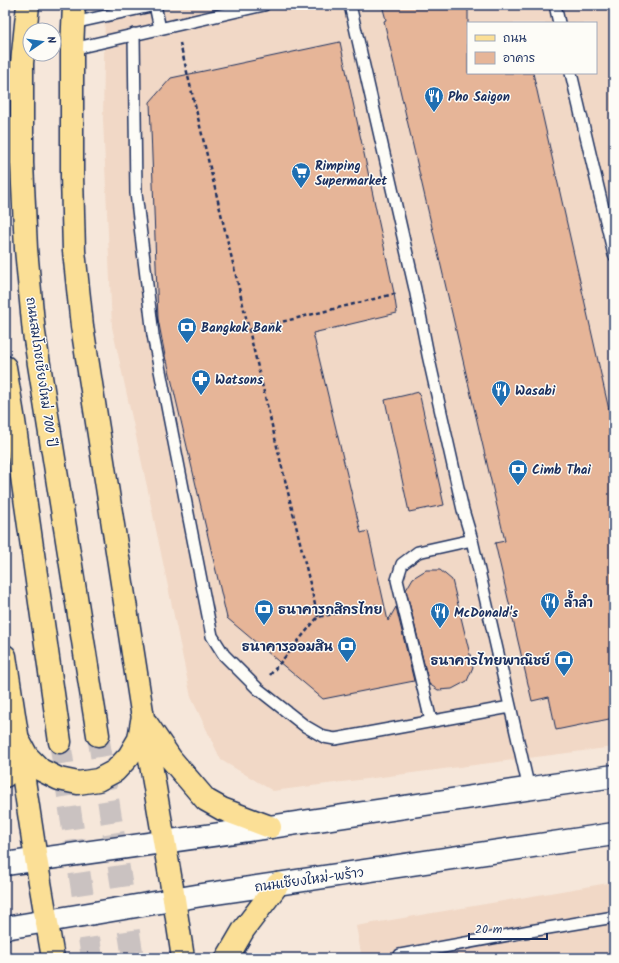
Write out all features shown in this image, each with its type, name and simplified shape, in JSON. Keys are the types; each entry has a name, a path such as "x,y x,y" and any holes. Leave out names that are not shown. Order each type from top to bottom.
{"main road":[{"name":"ถนนสมโภชเชียงใหม่ 700 ปี","path":"28,5 22,63 22,163 26,249 34,333 98,735"},
{"path":"73,14 72,176 74,251 82,326 143,718 183,958"},
{"path":"5,366 60,742"},
{"path":"5,656 36,859 53,958"},
{"path":"17,739 27,756 41,770 59,780 78,783 98,780 115,771 129,756 138,739 143,718"},
{"path":"143,718 171,759 206,800 222,809 270,827"},
{"path":"5,776 10,767 17,739"},
{"path":"5,864 270,827 614,776"},
{"name":"ถนนเชียงใหม่-พร้าว","path":"5,928 174,899 614,834"},
{"path":"227,958 244,929 278,884"}],"lane":[{"path":"73,14 155,5 160,29"},
{"path":"72,49 264,5"},
{"path":"350,5 415,289 428,355 463,510 472,540 529,789"},
{"path":"555,5 559,22"},
{"path":"134,34 136,193 153,335 212,636 224,655 258,689 305,726 324,736 335,739 510,707"},
{"path":"571,74 614,255"},
{"path":"431,721 397,580 402,564 418,552 472,540"},
{"path":"401,958 400,955 408,953 530,930 614,917"}],"path":[{"path":"175,25 318,616"},
{"path":"249,330 415,289"},
{"path":"258,689 318,616 377,605"}],"shaded area":[{"path":"105,5 614,5 614,747 273,791 221,760 191,697 112,327 103,119"},
{"path":"614,882 614,958 362,958 356,926"}],"building":[{"path":"382,5 468,5 467,74 533,74 614,432 614,718 556,730 549,697 532,701 495,543 505,541 384,21 386,20"},
{"path":"340,42 397,313 313,333 361,533 368,531 388,621 396,607 414,681 323,699 227,618 166,361 158,319 150,102 171,78"},
{"path":"419,392 444,505 409,512 385,400"},
{"name":"McDonald's","path":"426,570 440,570 452,580 473,667 467,681 452,689 438,690 429,684 406,590 413,578"}],"tunnel":[{"path":"98,735 133,958"},
{"path":"60,742 92,958"}],"place":[{"name":"Pho Saigon","path":"434,113"},
{"name":"Rimping Supermarket","path":"301,189"},
{"name":"Bangkok Bank","path":"187,344"},
{"name":"Watsons","path":"201,396"},
{"name":"Wasabi","path":"501,407"},
{"name":"Cimb Thai","path":"518,486"},
{"name":"ล้ำลำ","path":"550,619"},
{"name":"ธนาคารกสิกรไทย","path":"264,626"},
{"name":"McDonald's","path":"440,629"},
{"name":"ธนาคารออมสิน","path":"347,663"},
{"name":"ธนาคารไทยพาณิชย์","path":"564,677"}]}
